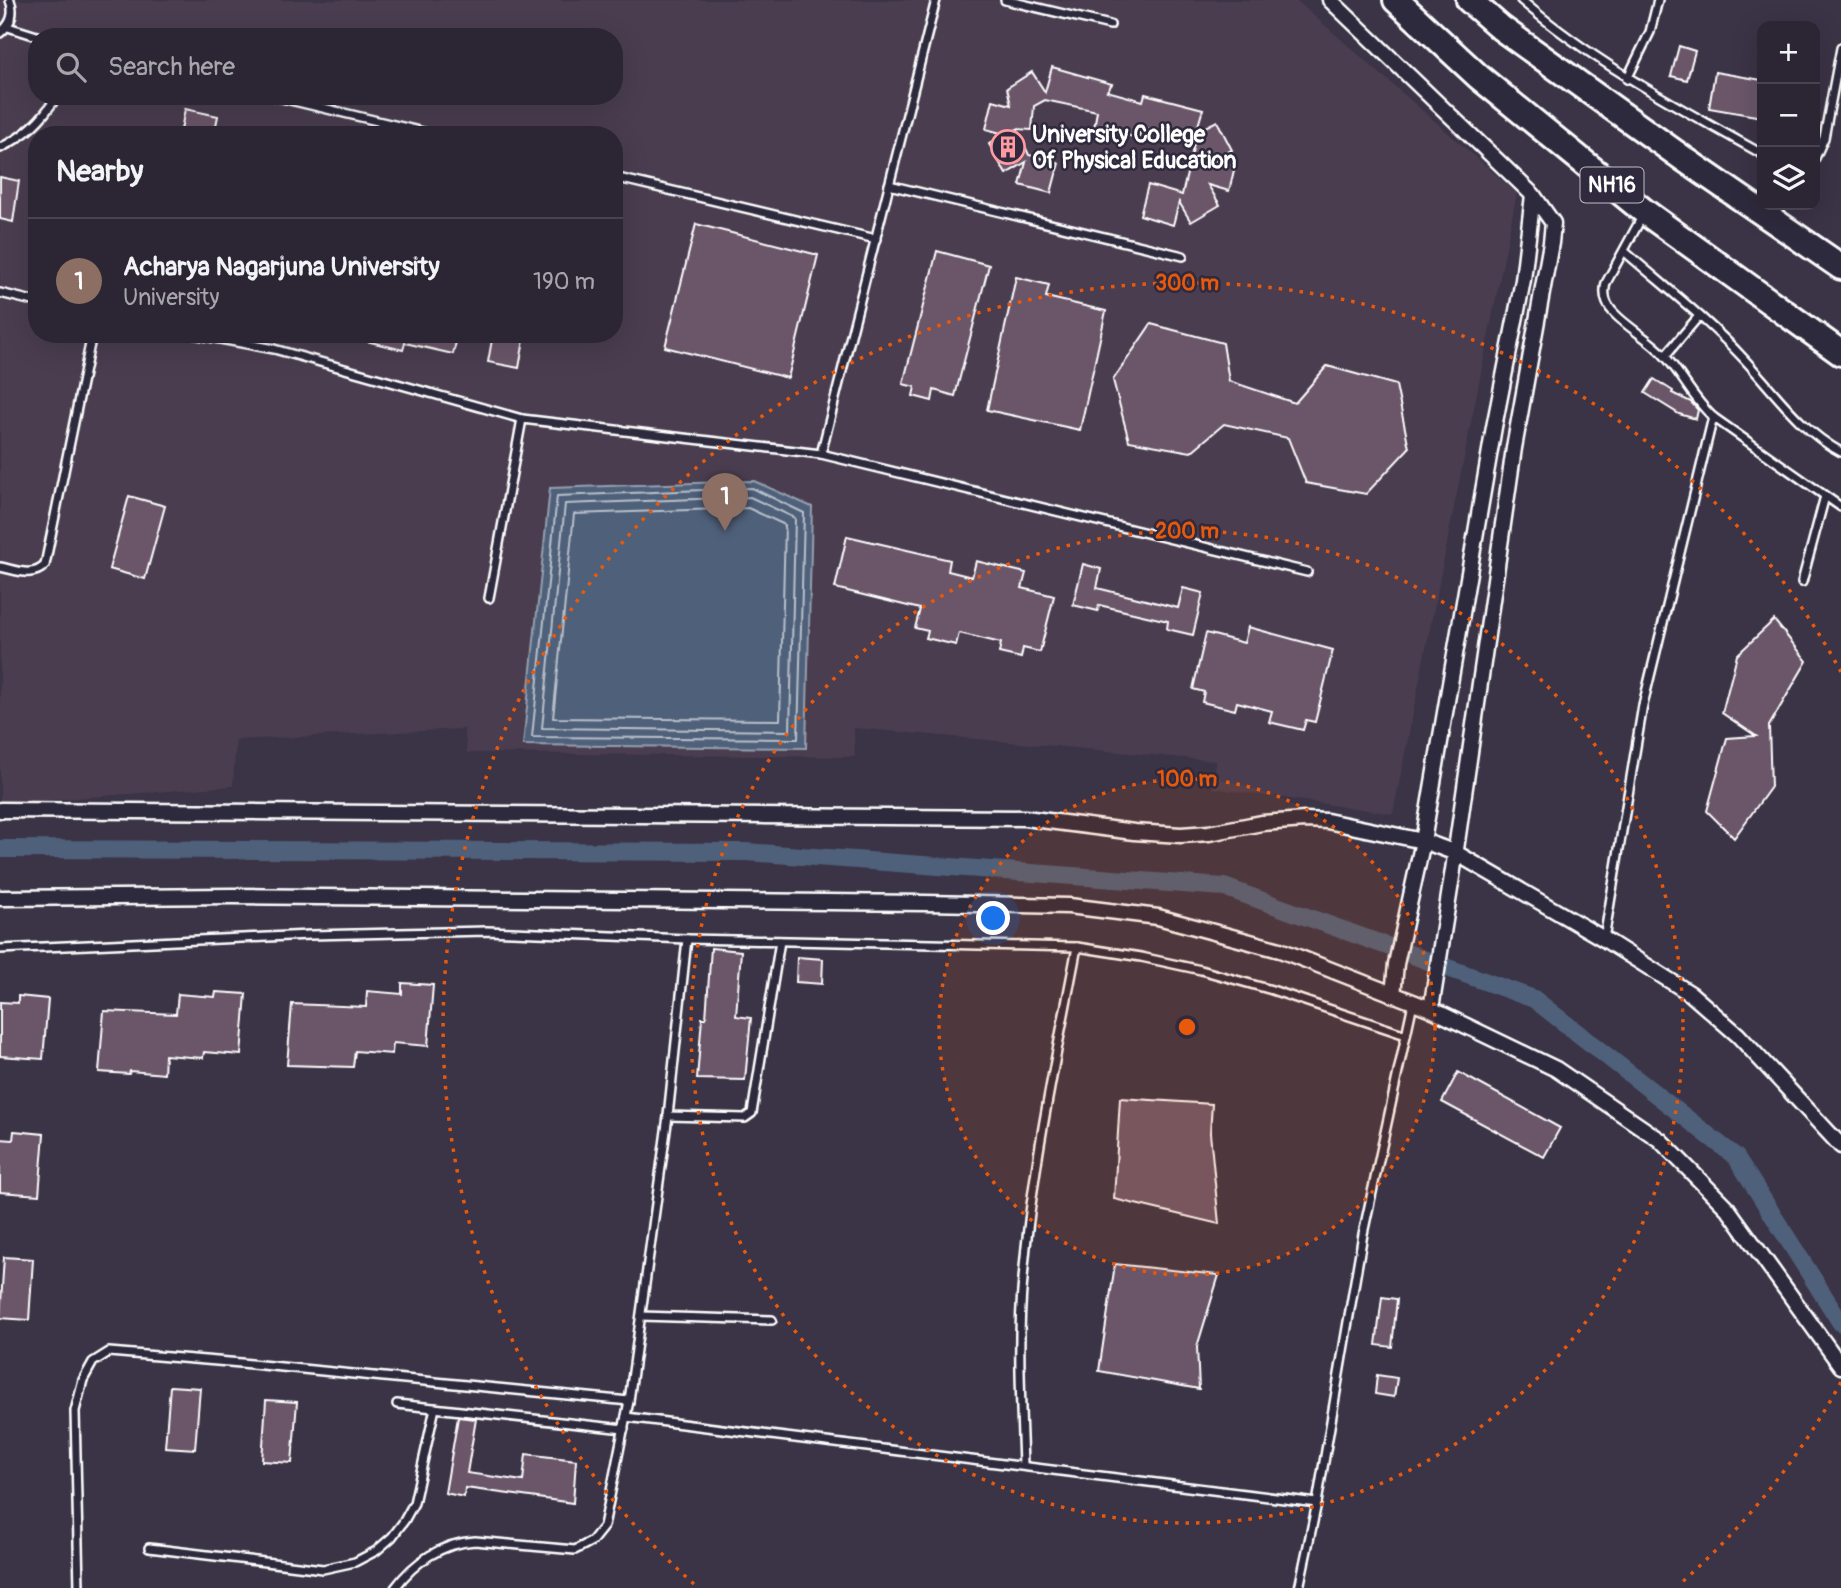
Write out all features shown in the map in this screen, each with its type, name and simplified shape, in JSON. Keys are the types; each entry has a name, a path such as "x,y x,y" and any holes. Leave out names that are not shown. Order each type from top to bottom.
{"highway":[{"name":"NH16","path":"1396,0 1479,77 1645,212 1841,354"},
{"name":"NH16","path":"1469,0 1534,52 1841,267"}],"street":[{"path":"1330,0 1533,195 1553,223 1512,461 1431,1009"},
{"path":"1393,995 1396,964 1420,859 1492,441 1523,279 1533,195"},
{"path":"0,810 1024,818 1181,835 1305,820 1327,821 1423,841 1456,853 1604,939 1691,994 1738,1035 1841,1146"},
{"path":"0,898 232,896 1069,906 1158,917 1280,950 1431,1009 1556,1069 1660,1140 1728,1209 1841,1366"}],"lane":[{"path":"0,33 8,27 13,12 10,0"},
{"path":"821,454 936,0"},
{"path":"1005,0 1111,25"},
{"path":"1521,0 1557,31 1628,79 1757,151"},
{"path":"1628,79 1650,32 1658,0"},
{"path":"8,27 28,33"},
{"path":"1820,147 1841,48"},
{"path":"35,126 50,105"},
{"path":"311,105 398,126"},
{"path":"0,148 28,132"},
{"path":"623,179 876,239"},
{"path":"889,185 1184,256"},
{"path":"1645,212 1606,283 1603,293 1606,303 1665,356 1699,405 1841,507"},
{"path":"1624,251 1744,359 1783,404 1816,435 1841,452"},
{"path":"0,293 28,300"},
{"path":"1665,356 1699,316"},
{"path":"0,568 30,573 39,572 45,565 90,343"},
{"path":"242,343 274,349 522,419 821,454 1307,572"},
{"path":"1604,939 1643,705 1713,417"},
{"path":"488,598 522,419"},
{"path":"1802,582 1825,496"},
{"path":"0,949 310,935 487,931 687,939 1077,947 1201,970 1272,990 1406,1035"},
{"path":"395,1588 416,1565 432,1554 458,1543 474,1541 575,1550 592,1541 604,1526 629,1401 668,1116 687,939"},
{"path":"668,1116 746,1118 752,1113 780,941"},
{"path":"1023,1465 1019,1353 1023,1280 1040,1139 1077,947"},
{"path":"1299,1588 1317,1503 1363,1234 1413,1003"},
{"path":"641,1316 772,1320"},
{"path":"79,1588 75,1411 83,1380 93,1362 108,1352 629,1401"},
{"path":"397,1404 624,1429"},
{"path":"149,1548 323,1569 346,1564 376,1551 392,1537 414,1503 435,1408"},
{"path":"626,1417 1317,1503"}],"shaded area":[{"path":"0,0 1296,0 1517,193 1393,814 1213,788 1216,761 854,728 855,757 467,753 464,729 236,740 233,786 0,804"}],"water":[{"path":"754,481 812,507 806,748 523,745 550,488"}],"building":[{"path":"1679,46 1695,51 1687,80 1671,76"},
{"name":"University College Of Physical Education","path":"1052,67 1112,84 1107,91 1143,101 1145,94 1203,109 1194,139 1141,128 1139,138 1094,128 1097,111 1045,100 1034,106 1032,130 1017,129 1029,155 1059,163 1051,193 1020,185 1026,162 1006,174 989,144 1004,134 986,129 993,100 1011,105 1007,88 1032,72 1045,92"},
{"path":"1715,72 1757,79 1757,116 1709,108"},
{"path":"185,109 218,116 216,126 182,126"},
{"path":"1217,121 1232,150 1212,160 1235,166 1229,191 1208,185 1220,205 1191,222 1179,202 1173,225 1140,215 1148,185 1182,195 1197,131"},
{"path":"0,177 19,181 13,222 0,219"},
{"path":"696,224 818,255 788,378 665,347"},
{"path":"937,251 989,265 955,396 934,390 932,401 913,396 915,387 903,384"},
{"path":"1016,277 1049,285 1046,297 1106,311 1080,430 987,410"},
{"path":"1151,324 1223,343 1229,381 1295,403 1327,366 1396,385 1409,448 1366,494 1306,483 1288,438 1224,424 1191,452 1129,441 1113,380"},
{"path":"374,343 405,343 403,350"},
{"path":"405,343 456,343 453,354"},
{"path":"491,343 523,343 519,368 488,362"},
{"path":"1654,379 1673,391 1672,393 1691,402 1698,410 1696,419 1679,414 1645,393"},
{"path":"129,496 165,506 145,579 109,569"},
{"path":"847,536 950,560 948,571 972,577 976,561 1026,573 1022,588 1054,596 1040,652 1023,648 1021,658 999,653 1001,643 959,633 956,645 926,638 928,631 915,628 920,609 835,588"},
{"path":"1083,564 1101,569 1097,588 1178,608 1183,588 1203,593 1193,635 1167,629 1168,621 1099,605 1098,611 1073,605"},
{"path":"1774,620 1807,661 1769,726 1771,787 1734,838 1707,811 1727,738 1756,736 1722,713 1737,655"},
{"path":"1248,627 1333,650 1315,722 1306,720 1303,730 1269,722 1272,711 1237,702 1235,710 1202,702 1204,692 1193,689 1206,633 1244,643"},
{"path":"711,948 741,951 736,1016 751,1018 745,1080 697,1079 702,1018 706,1018"},
{"path":"797,957 823,959 822,984 796,982"},
{"path":"402,983 433,985 428,1046 393,1043 392,1054 355,1051 353,1067 287,1065 292,1004 366,1007 367,991 402,994"},
{"path":"216,992 246,994 241,1055 204,1052 203,1058 165,1055 164,1074 99,1072 104,1011 176,1014 178,994 215,997"},
{"path":"18,996 48,999 43,1059 0,1056 0,1002 18,1003"},
{"path":"1458,1072 1560,1128 1544,1157 1442,1102"},
{"path":"1120,1098 1212,1104 1210,1133 1219,1224 1114,1199"},
{"path":"14,1131 44,1134 39,1195 0,1192 0,1139 13,1140"},
{"path":"4,1257 33,1259 29,1320 0,1318"},
{"path":"1115,1264 1219,1275 1197,1347 1199,1389 1099,1371"},
{"path":"1382,1297 1397,1299 1392,1347 1376,1345"},
{"path":"1377,1375 1397,1378 1394,1397 1375,1394"},
{"path":"170,1386 200,1388 195,1449 165,1447"},
{"path":"266,1400 297,1402 292,1463 262,1461"},
{"path":"458,1417 476,1419 467,1473 523,1481 526,1454 576,1460 573,1503 465,1488 464,1497 445,1493"}],"waterway":[{"path":"0,849 746,852 1224,887 1534,999 1736,1157 1841,1323"}],"place":[{"name":"University College Of Physical Education","path":"1008,147"},
{"name":"Acharya Nagarjuna University","path":"725,531"}]}
